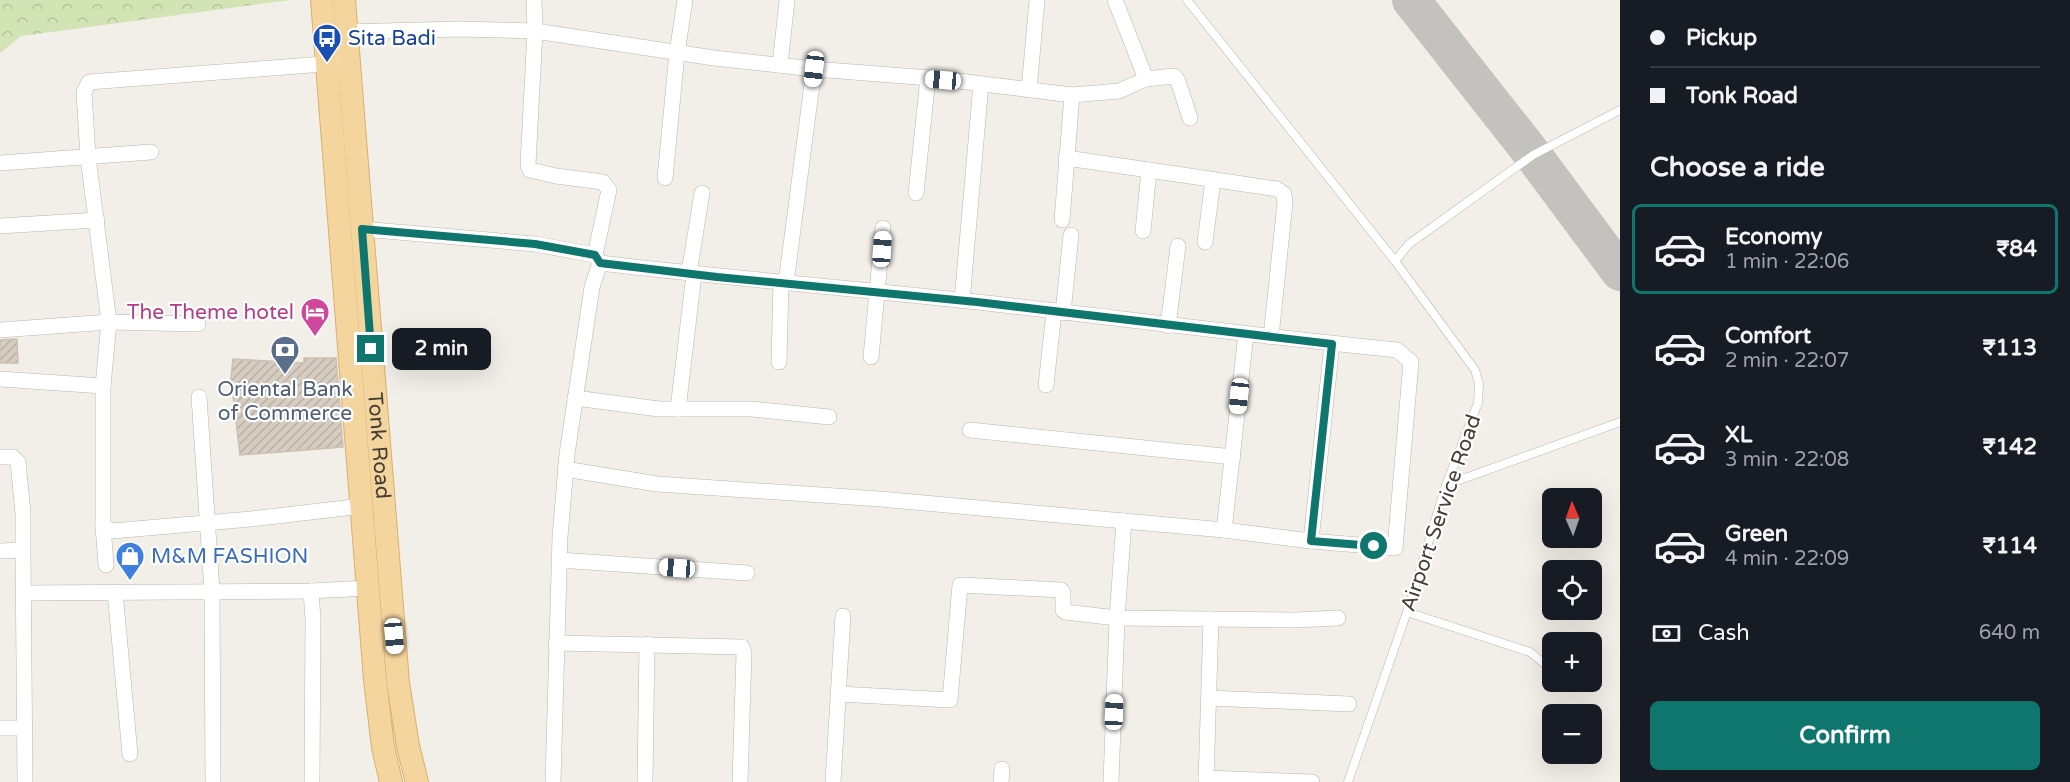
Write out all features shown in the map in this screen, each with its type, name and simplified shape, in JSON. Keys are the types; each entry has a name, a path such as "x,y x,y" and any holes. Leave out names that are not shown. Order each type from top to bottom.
{"main road":[{"name":"Tonk Road","path":"322,0 338,63 362,229 398,684 408,746 417,782"},
{"name":"Tonk Road","path":"344,0 346,32 338,63 362,506 383,747 391,782"}],"street":[{"path":"534,0 535,31 528,165 530,170 556,176 603,182 609,190 592,287 566,469 559,560 553,782"},
{"path":"665,178 676,52 685,0"},
{"path":"780,65 787,0"},
{"path":"1029,90 1037,0"},
{"path":"1115,0 1146,80"},
{"path":"346,32 458,29 535,31 814,69 928,78 1072,94 1119,91 1146,80 1174,76 1178,81 1190,118"},
{"path":"106,566 103,526 103,386 110,322 88,157 84,92 89,82 338,63"},
{"path":"779,362 783,283 814,69"},
{"path":"916,193 928,78"},
{"path":"962,301 981,84"},
{"path":"1062,220 1072,94"},
{"path":"0,164 151,152"},
{"path":"1066,158 1277,189 1284,194 1285,203 1270,336"},
{"path":"1143,231 1149,170"},
{"path":"1205,242 1213,180"},
{"path":"678,409 691,274 702,193"},
{"path":"0,225 97,220"},
{"path":"872,357 883,228"},
{"path":"362,229 535,244 597,259 691,274 962,301 1397,350 1411,362 1395,548 880,499 657,484 566,469"},
{"path":"1046,385 1071,235"},
{"path":"1168,326 1178,246"},
{"path":"0,330 110,322 198,324"},
{"path":"1224,530 1246,334"},
{"path":"1311,541 1332,344"},
{"path":"0,379 103,386"},
{"path":"200,397 212,591 213,782"},
{"path":"575,398 659,409 752,409 829,417"},
{"path":"970,430 1233,457"},
{"path":"0,457 13,457 18,462 23,513 25,782"},
{"path":"103,526 112,531 362,506"},
{"path":"1111,782 1117,618 1124,521"},
{"path":"0,551 23,550"},
{"path":"559,560 747,573"},
{"path":"839,694 950,700 958,590 962,585 1061,590 1065,612 1117,618 1338,618"},
{"path":"24,593 310,591 368,588"},
{"path":"310,591 313,619 312,782"},
{"path":"115,592 130,754"},
{"path":"832,782 843,616"},
{"path":"1211,619 1206,780 1312,782"},
{"path":"556,643 742,647 744,653 740,782"},
{"path":"645,782 646,644"},
{"path":"1209,698 1349,704"},
{"path":"0,728 25,728"}],"lane":[{"name":"Airport Service Road","path":"1186,0 1395,261 1475,370 1479,384 1478,403 1446,484 1407,612 1348,782"},
{"path":"1395,261 1409,244 1533,155 1620,110"},
{"path":"1446,484 1620,422"},
{"path":"1407,612 1530,652 1542,662"}],"green space":[{"path":"0,0 290,0 21,36 0,53"}],"building":[{"path":"17,339 18,363 0,363 0,340"},
{"path":"304,358 336,358 343,447 240,455 232,387 230,387 233,359 304,363"}],"taxiway":[{"path":"1411,0 1533,155 1620,272"}],"place":[{"name":"Sita Badi","path":"327,64"},
{"name":"The Theme hotel","path":"315,338"},
{"name":"Oriental Bank of Commerce","path":"285,376"},
{"name":"M&M FASHION","path":"130,582"}],"route":[{"path":"371,349 362,229 535,244 595,255 600,263 717,277 977,302 1332,344 1311,541 1374,546"}]}
